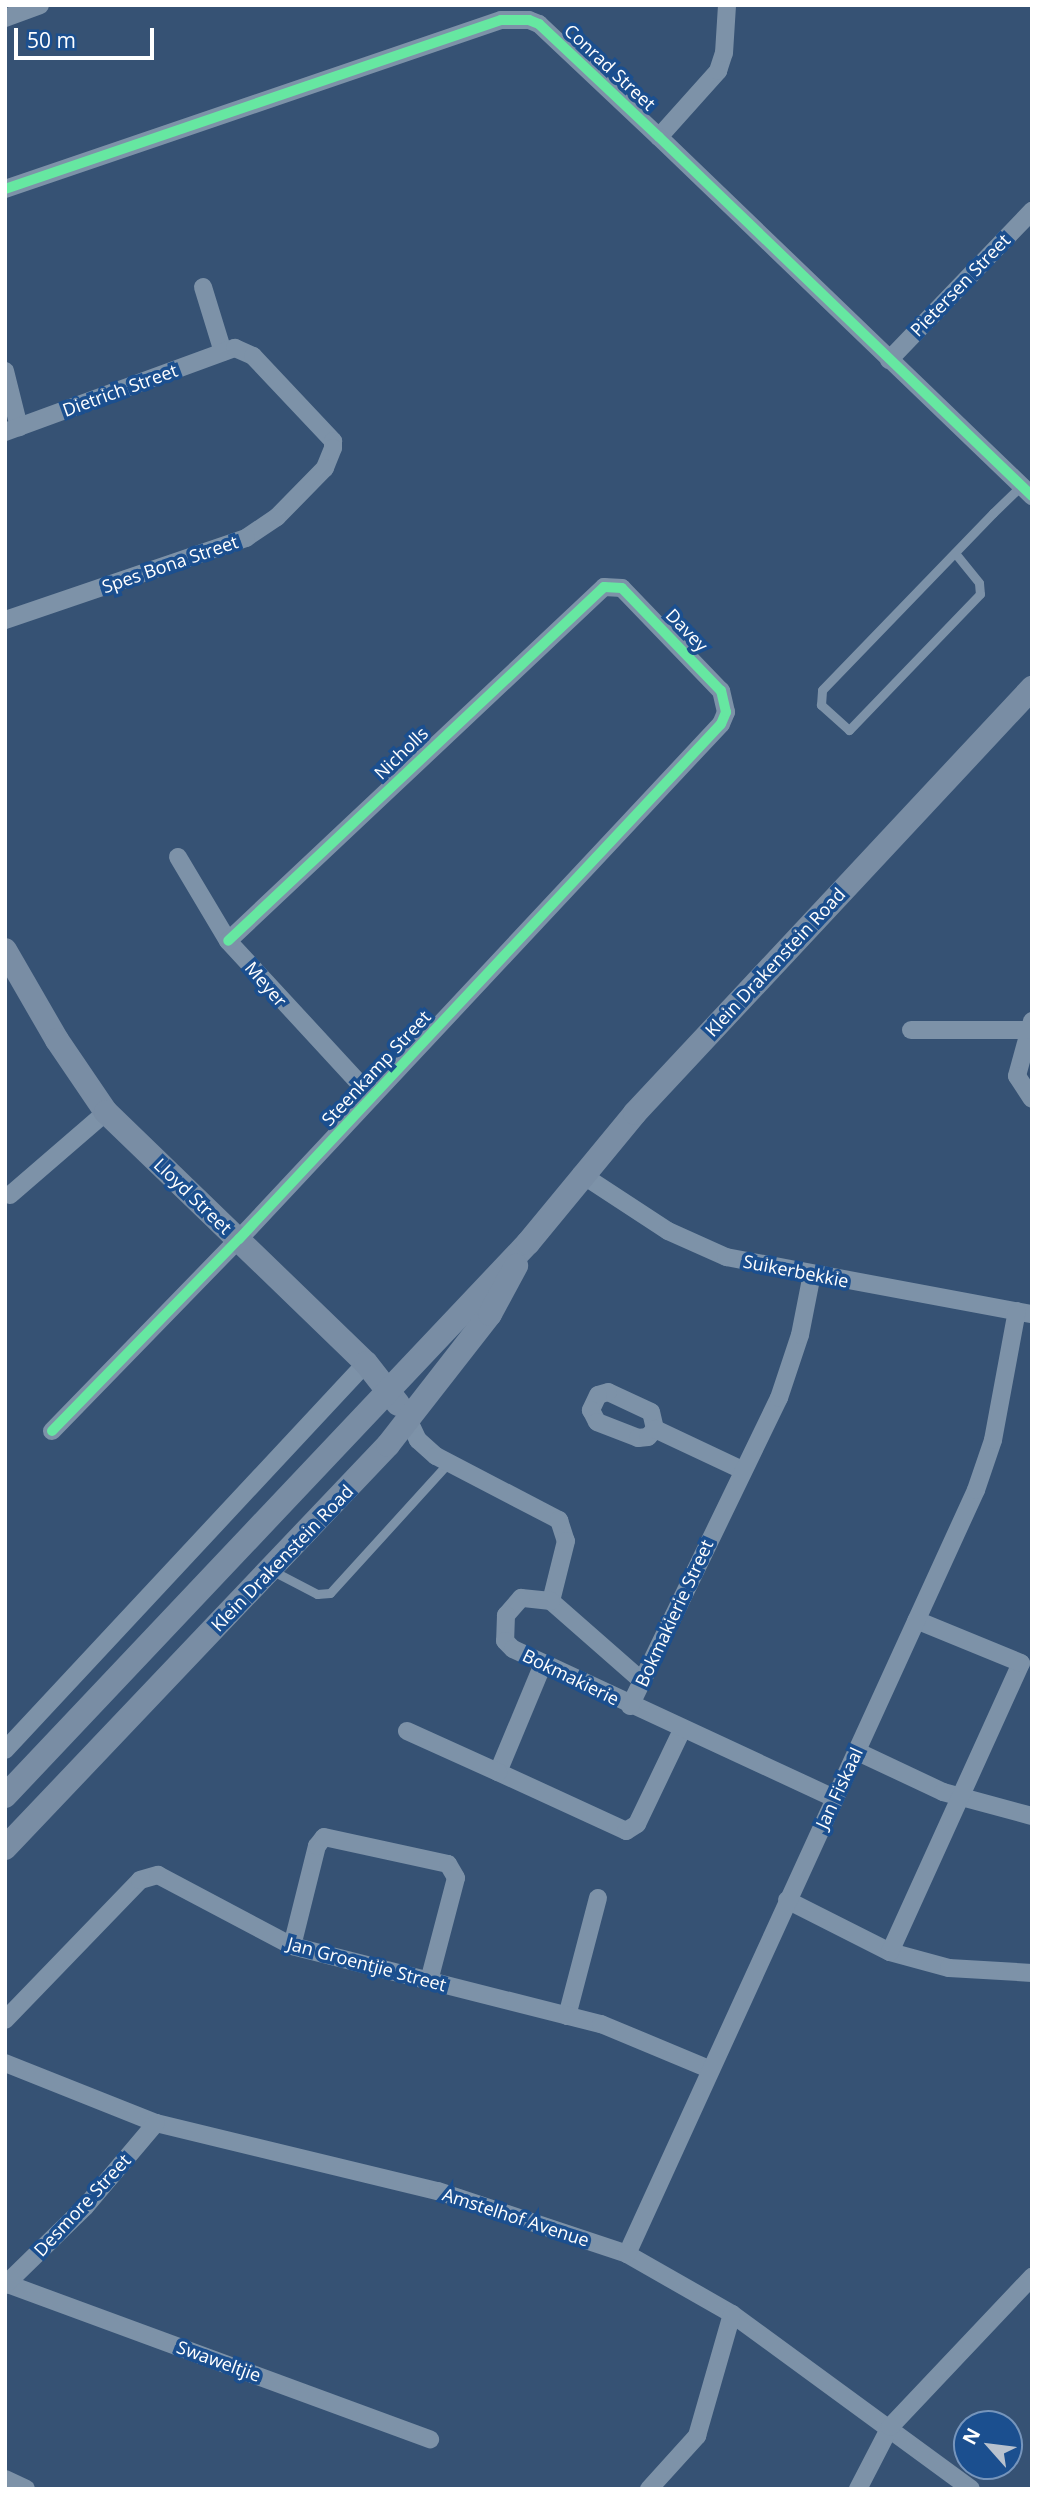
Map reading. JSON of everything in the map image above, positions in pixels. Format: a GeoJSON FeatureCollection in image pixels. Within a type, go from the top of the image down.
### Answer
{"type":"FeatureCollection","features":[{"type":"Feature","properties":{"kind":"main road","name":"Klein Drakenstein Road"},"geometry":{"type":"LineString","coordinates":[[5,1796],[527,1243],[581,1174],[1032,688]]}},
{"type":"Feature","properties":{"kind":"main road","name":"Lloyd Street"},"geometry":{"type":"LineString","coordinates":[[5,950],[57,1041],[106,1112],[366,1363],[389,1390],[409,1421]]}},
{"type":"Feature","properties":{"kind":"main road","name":"Klein Drakenstein Road"},"geometry":{"type":"LineString","coordinates":[[5,1849],[409,1421],[490,1314],[527,1243]]}},
{"type":"Feature","properties":{"kind":"street"},"geometry":{"type":"LineString","coordinates":[[6,16],[40,5]]}},
{"type":"Feature","properties":{"kind":"street"},"geometry":{"type":"LineString","coordinates":[[659,137],[718,71],[724,53],[727,5]]}},
{"type":"Feature","properties":{"kind":"street","name":"Conrad Street"},"geometry":{"type":"LineString","coordinates":[[5,190],[488,24],[517,18],[539,24],[1026,491]]}},
{"type":"Feature","properties":{"kind":"street","name":"Pietersen Street"},"geometry":{"type":"LineString","coordinates":[[889,360],[1032,211]]}},
{"type":"Feature","properties":{"kind":"street"},"geometry":{"type":"LineString","coordinates":[[203,287],[229,350]]}},
{"type":"Feature","properties":{"kind":"street","name":"Dietrich Street"},"geometry":{"type":"LineString","coordinates":[[12,430],[229,350]]}},
{"type":"Feature","properties":{"kind":"street","name":"Spes Bona Street"},"geometry":{"type":"LineString","coordinates":[[5,620],[246,538],[276,517],[325,468],[333,441],[253,356],[229,350]]}},
{"type":"Feature","properties":{"kind":"street"},"geometry":{"type":"LineString","coordinates":[[5,371],[12,430]]}},
{"type":"Feature","properties":{"kind":"street","name":"Davey"},"geometry":{"type":"LineString","coordinates":[[597,590],[610,585],[622,589],[721,691],[726,712],[721,724]]}},
{"type":"Feature","properties":{"kind":"street","name":"Nicholls"},"geometry":{"type":"LineString","coordinates":[[228,941],[597,590]]}},
{"type":"Feature","properties":{"kind":"street","name":"Steenkamp Street"},"geometry":{"type":"LineString","coordinates":[[52,1432],[239,1240],[721,724]]}},
{"type":"Feature","properties":{"kind":"street","name":"Meyer"},"geometry":{"type":"LineString","coordinates":[[178,857],[228,941],[372,1097]]}},
{"type":"Feature","properties":{"kind":"street"},"geometry":{"type":"LineString","coordinates":[[911,1030],[1029,1026],[1017,1076],[1032,1099]]}},
{"type":"Feature","properties":{"kind":"street"},"geometry":{"type":"LineString","coordinates":[[10,1195],[106,1112]]}},
{"type":"Feature","properties":{"kind":"street","name":"Suikerbekkie"},"geometry":{"type":"LineString","coordinates":[[581,1174],[698,1248],[813,1274],[1025,1313]]}},
{"type":"Feature","properties":{"kind":"street","name":"Bokmakierie Street"},"geometry":{"type":"LineString","coordinates":[[813,1274],[789,1372],[630,1706],[834,1798]]}},
{"type":"Feature","properties":{"kind":"street","name":"Jan Fiskaal"},"geometry":{"type":"LineString","coordinates":[[628,2254],[709,2068],[985,1465],[1025,1313]]}},
{"type":"Feature","properties":{"kind":"street"},"geometry":{"type":"LineString","coordinates":[[5,1750],[366,1363]]}},
{"type":"Feature","properties":{"kind":"street"},"geometry":{"type":"LineString","coordinates":[[409,1421],[418,1440],[449,1462],[559,1520],[566,1541],[551,1601]]}},
{"type":"Feature","properties":{"kind":"street"},"geometry":{"type":"LineString","coordinates":[[655,1429],[743,1470]]}},
{"type":"Feature","properties":{"kind":"street","name":"Bokmakierie"},"geometry":{"type":"LineString","coordinates":[[630,1706],[513,1649],[503,1628],[506,1615],[521,1598],[551,1601],[642,1681]]}},
{"type":"Feature","properties":{"kind":"street"},"geometry":{"type":"LineString","coordinates":[[890,1952],[958,1798],[1026,1664],[916,1620]]}},
{"type":"Feature","properties":{"kind":"street"},"geometry":{"type":"LineString","coordinates":[[498,1772],[543,1664]]}},
{"type":"Feature","properties":{"kind":"street"},"geometry":{"type":"LineString","coordinates":[[407,1731],[626,1831],[637,1824],[682,1730]]}},
{"type":"Feature","properties":{"kind":"street"},"geometry":{"type":"LineString","coordinates":[[856,1751],[958,1798],[1032,1816]]}},
{"type":"Feature","properties":{"kind":"street"},"geometry":{"type":"LineString","coordinates":[[292,1945],[317,1846],[324,1837],[448,1864],[456,1878],[429,1981]]}},
{"type":"Feature","properties":{"kind":"street","name":"Jan Groentjie Street"},"geometry":{"type":"LineString","coordinates":[[5,2020],[140,1880],[149,1876],[167,1876],[245,1924],[292,1945],[623,2032],[709,2068]]}},
{"type":"Feature","properties":{"kind":"street"},"geometry":{"type":"LineString","coordinates":[[567,2016],[598,1898]]}},
{"type":"Feature","properties":{"kind":"street"},"geometry":{"type":"LineString","coordinates":[[787,1900],[890,1952],[949,1968],[1032,1973]]}},
{"type":"Feature","properties":{"kind":"street","name":"Amstelhof Avenue"},"geometry":{"type":"LineString","coordinates":[[5,2063],[156,2123],[438,2191],[628,2254],[732,2314],[890,2427],[971,2489]]}},
{"type":"Feature","properties":{"kind":"street","name":"Desmore Street"},"geometry":{"type":"LineString","coordinates":[[6,2284],[85,2207],[156,2123]]}},
{"type":"Feature","properties":{"kind":"street"},"geometry":{"type":"LineString","coordinates":[[858,2489],[890,2427],[1032,2277]]}},
{"type":"Feature","properties":{"kind":"street","name":"Swaweltjie"},"geometry":{"type":"LineString","coordinates":[[6,2284],[430,2439]]}},
{"type":"Feature","properties":{"kind":"street"},"geometry":{"type":"LineString","coordinates":[[649,2489],[697,2436],[732,2314]]}},
{"type":"Feature","properties":{"kind":"street"},"geometry":{"type":"LineString","coordinates":[[5,2479],[26,2489]]}},
{"type":"Feature","properties":{"kind":"lane"},"geometry":{"type":"LineString","coordinates":[[955,553],[979,583],[980,594],[849,730],[821,705],[822,691],[955,553],[1026,491]]}},
{"type":"Feature","properties":{"kind":"lane"},"geometry":{"type":"LineString","coordinates":[[270,1570],[317,1594],[330,1593],[449,1462]]}},
{"type":"Feature","properties":{"kind":"cycle path"},"geometry":{"type":"LineString","coordinates":[[5,189],[501,20],[529,20],[539,24],[659,137],[1032,496]]}},
{"type":"Feature","properties":{"kind":"cycle path"},"geometry":{"type":"LineString","coordinates":[[52,1431],[239,1239],[721,724],[726,712],[721,691],[622,588],[604,587],[228,941]]}}]}
